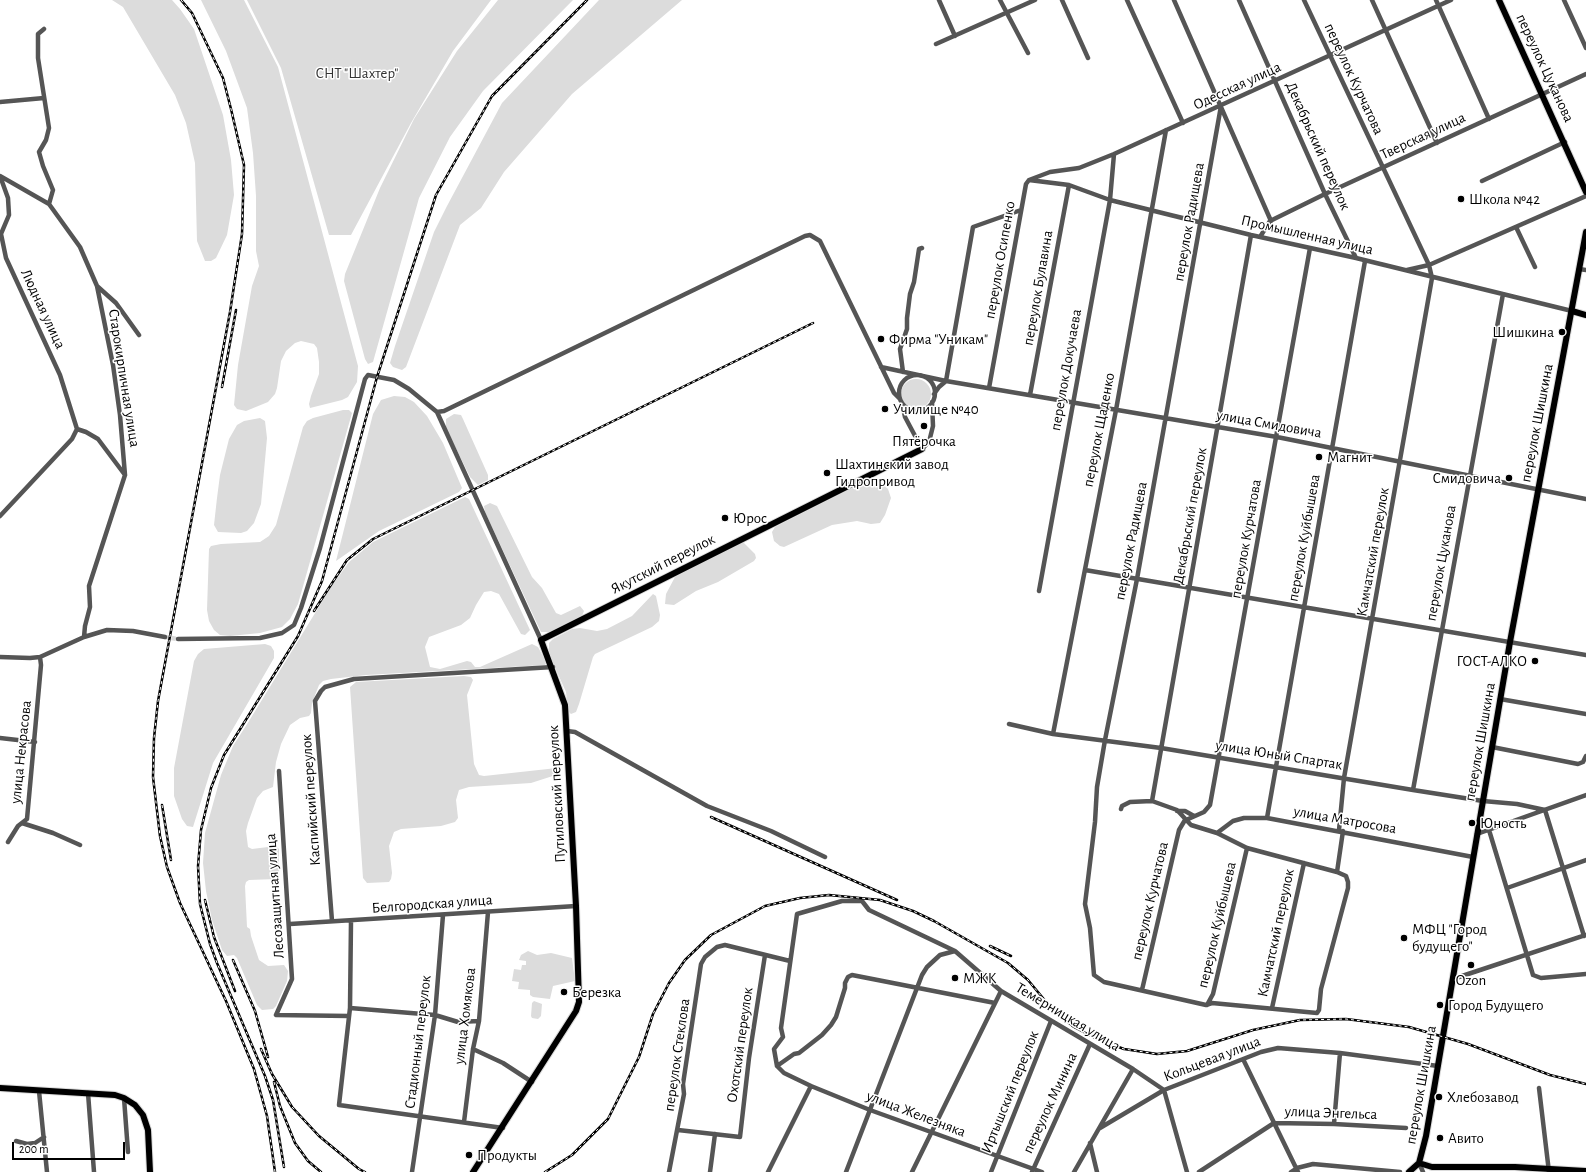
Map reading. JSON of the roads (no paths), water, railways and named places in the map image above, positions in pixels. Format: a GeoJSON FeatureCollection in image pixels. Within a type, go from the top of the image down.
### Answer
{"type":"FeatureCollection","features":[{"type":"Feature","properties":{"kind":"main road","name":"переулок Цуканова"},"geometry":{"type":"LineString","coordinates":[[1499,0],[1565,142],[1586,192]]}},
{"type":"Feature","properties":{"kind":"main road","name":"переулок Шишкина"},"geometry":{"type":"LineString","coordinates":[[1419,1163],[1423,1151],[1438,1066],[1510,642],[1586,232]]}},
{"type":"Feature","properties":{"kind":"main road","name":"Промышленная улица"},"geometry":{"type":"LineString","coordinates":[[1572,311],[1586,315]]}},
{"type":"Feature","properties":{"kind":"main road","name":"Якутский переулок"},"geometry":{"type":"LineString","coordinates":[[541,640],[922,449]]}},
{"type":"Feature","properties":{"kind":"main road","name":"Путиловский переулок"},"geometry":{"type":"LineString","coordinates":[[473,1172],[532,1082],[576,1011],[579,1002],[568,731],[564,697],[541,640]]}},
{"type":"Feature","properties":{"kind":"main road"},"geometry":{"type":"LineString","coordinates":[[0,1088],[88,1093],[124,1098],[135,1106],[143,1116],[148,1130],[150,1172]]}},
{"type":"Feature","properties":{"kind":"main road"},"geometry":{"type":"LineString","coordinates":[[1409,1172],[1419,1163],[1432,1167],[1586,1171]]}},
{"type":"Feature","properties":{"kind":"street"},"geometry":{"type":"LineString","coordinates":[[939,0],[955,36]]}},
{"type":"Feature","properties":{"kind":"street"},"geometry":{"type":"LineString","coordinates":[[1000,0],[1028,53]]}},
{"type":"Feature","properties":{"kind":"street"},"geometry":{"type":"LineString","coordinates":[[936,44],[1007,14],[1035,0]]}},
{"type":"Feature","properties":{"kind":"street"},"geometry":{"type":"LineString","coordinates":[[1062,0],[1088,58]]}},
{"type":"Feature","properties":{"kind":"street"},"geometry":{"type":"LineString","coordinates":[[1127,0],[1183,123]]}},
{"type":"Feature","properties":{"kind":"street"},"geometry":{"type":"LineString","coordinates":[[1174,0],[1271,221],[1260,237]]}},
{"type":"Feature","properties":{"kind":"street","name":"Декабрьский переулок"},"geometry":{"type":"LineString","coordinates":[[1239,0],[1325,194],[1356,258]]}},
{"type":"Feature","properties":{"kind":"street","name":"переулок Курчатова"},"geometry":{"type":"LineString","coordinates":[[1304,0],[1429,265],[1432,278]]}},
{"type":"Feature","properties":{"kind":"street"},"geometry":{"type":"LineString","coordinates":[[1372,0],[1387,30],[1437,143]]}},
{"type":"Feature","properties":{"kind":"street"},"geometry":{"type":"LineString","coordinates":[[1436,0],[1489,119]]}},
{"type":"Feature","properties":{"kind":"street","name":"Одесская улица"},"geometry":{"type":"LineString","coordinates":[[1027,182],[1050,172],[1079,168],[1114,154],[1451,0]]}},
{"type":"Feature","properties":{"kind":"street"},"geometry":{"type":"LineString","coordinates":[[1564,0],[1586,48]]}},
{"type":"Feature","properties":{"kind":"street"},"geometry":{"type":"LineString","coordinates":[[44,30],[38,34],[38,58],[49,128],[46,140],[40,152],[43,166],[53,190],[49,204]]}},
{"type":"Feature","properties":{"kind":"street","name":"Тверская улица"},"geometry":{"type":"LineString","coordinates":[[1271,221],[1325,194],[1586,74]]}},
{"type":"Feature","properties":{"kind":"street"},"geometry":{"type":"LineString","coordinates":[[0,102],[44,98]]}},
{"type":"Feature","properties":{"kind":"street","name":"переулок Радищева"},"geometry":{"type":"LineString","coordinates":[[1142,990],[1104,982],[1094,975],[1092,968],[1090,928],[1085,904],[1096,822],[1097,787],[1105,740],[1137,579],[1202,222],[1221,106]]}},
{"type":"Feature","properties":{"kind":"street","name":"переулок Щаденко"},"geometry":{"type":"LineString","coordinates":[[1053,734],[1116,410],[1166,130]]}},
{"type":"Feature","properties":{"kind":"street"},"geometry":{"type":"LineString","coordinates":[[1482,181],[1565,142]]}},
{"type":"Feature","properties":{"kind":"street","name":"переулок Докучаева"},"geometry":{"type":"LineString","coordinates":[[1039,591],[1072,402],[1110,200],[1114,154]]}},
{"type":"Feature","properties":{"kind":"street","name":"Старокирпичная улица"},"geometry":{"type":"LineString","coordinates":[[0,176],[49,204],[80,247],[97,286],[118,401],[126,475]]}},
{"type":"Feature","properties":{"kind":"street","name":"Старокирпичная улица"},"geometry":{"type":"LineString","coordinates":[[0,176],[8,198]]}},
{"type":"Feature","properties":{"kind":"street","name":"Промышленная улица"},"geometry":{"type":"LineString","coordinates":[[1027,182],[1069,185],[1110,200],[1572,311]]}},
{"type":"Feature","properties":{"kind":"street","name":"переулок Осипенко"},"geometry":{"type":"LineString","coordinates":[[989,388],[1027,182]]}},
{"type":"Feature","properties":{"kind":"street","name":"переулок Булавина"},"geometry":{"type":"LineString","coordinates":[[1030,395],[1069,185]]}},
{"type":"Feature","properties":{"kind":"street"},"geometry":{"type":"LineString","coordinates":[[1406,271],[1429,265],[1586,196]]}},
{"type":"Feature","properties":{"kind":"street","name":"Людная улица"},"geometry":{"type":"LineString","coordinates":[[8,198],[9,215],[1,234],[6,258],[60,375],[77,429]]}},
{"type":"Feature","properties":{"kind":"street"},"geometry":{"type":"LineString","coordinates":[[934,394],[930,382],[918,376],[910,377],[903,383],[899,391],[905,417],[922,449],[926,448],[929,442],[933,426],[932,402],[934,394],[938,387],[946,381],[973,227],[1021,210]]}},
{"type":"Feature","properties":{"kind":"street"},"geometry":{"type":"LineString","coordinates":[[1516,227],[1535,267]]}},
{"type":"Feature","properties":{"kind":"street"},"geometry":{"type":"LineString","coordinates":[[178,639],[260,638],[282,633],[294,625],[320,548],[364,379],[368,375],[394,380],[409,389],[437,412],[444,412],[805,236],[810,235],[820,242],[894,393],[908,409],[917,411],[926,409],[932,402]]}},
{"type":"Feature","properties":{"kind":"street","name":"Декабрьский переулок"},"geometry":{"type":"LineString","coordinates":[[1152,801],[1251,235]]}},
{"type":"Feature","properties":{"kind":"street"},"geometry":{"type":"LineString","coordinates":[[903,372],[900,349],[907,329],[906,318],[919,249],[922,248]]}},
{"type":"Feature","properties":{"kind":"street","name":"переулок Курчатова"},"geometry":{"type":"LineString","coordinates":[[1142,990],[1179,830],[1185,820],[1204,812],[1210,805],[1310,248]]}},
{"type":"Feature","properties":{"kind":"street","name":"переулок Куйбышева"},"geometry":{"type":"LineString","coordinates":[[1267,818],[1365,262]]}},
{"type":"Feature","properties":{"kind":"street"},"geometry":{"type":"LineString","coordinates":[[1579,269],[1586,270]]}},
{"type":"Feature","properties":{"kind":"street","name":"Камчатский переулок"},"geometry":{"type":"LineString","coordinates":[[1337,872],[1344,778],[1374,619],[1432,278]]}},
{"type":"Feature","properties":{"kind":"street","name":"Старокирпичная улица"},"geometry":{"type":"LineString","coordinates":[[97,286],[116,303],[139,335]]}},
{"type":"Feature","properties":{"kind":"street","name":"переулок Цуканова"},"geometry":{"type":"LineString","coordinates":[[1413,790],[1503,294]]}},
{"type":"Feature","properties":{"kind":"street","name":"улица Смидовича"},"geometry":{"type":"LineString","coordinates":[[881,367],[946,381],[1277,437],[1586,499]]}},
{"type":"Feature","properties":{"kind":"street","name":"Путиловский переулок"},"geometry":{"type":"LineString","coordinates":[[437,412],[541,640]]}},
{"type":"Feature","properties":{"kind":"street"},"geometry":{"type":"LineString","coordinates":[[0,516],[72,439],[77,429],[98,439],[126,475],[89,586],[90,607],[84,637]]}},
{"type":"Feature","properties":{"kind":"street"},"geometry":{"type":"LineString","coordinates":[[1084,570],[1586,655]]}},
{"type":"Feature","properties":{"kind":"street"},"geometry":{"type":"LineString","coordinates":[[0,657],[40,657],[84,637],[99,632],[116,630],[166,637]]}},
{"type":"Feature","properties":{"kind":"street","name":"улица Некрасова"},"geometry":{"type":"LineString","coordinates":[[8,842],[18,826],[27,819],[35,742],[41,665],[40,657]]}},
{"type":"Feature","properties":{"kind":"street","name":"Каспийский переулок"},"geometry":{"type":"LineString","coordinates":[[332,921],[315,701],[325,686],[354,679],[553,667]]}},
{"type":"Feature","properties":{"kind":"street"},"geometry":{"type":"LineString","coordinates":[[1500,698],[1586,714]]}},
{"type":"Feature","properties":{"kind":"street","name":"улица Юный Спартак"},"geometry":{"type":"LineString","coordinates":[[1009,724],[1053,734],[1161,748],[1277,766],[1413,790],[1483,801],[1517,804],[1545,810]]}},
{"type":"Feature","properties":{"kind":"street"},"geometry":{"type":"LineString","coordinates":[[568,731],[575,732],[707,806],[771,832],[825,857]]}},
{"type":"Feature","properties":{"kind":"street"},"geometry":{"type":"LineString","coordinates":[[0,738],[35,742]]}},
{"type":"Feature","properties":{"kind":"street"},"geometry":{"type":"LineString","coordinates":[[1492,747],[1578,764],[1583,762],[1586,756]]}},
{"type":"Feature","properties":{"kind":"street","name":"Лесозащитная улица"},"geometry":{"type":"LineString","coordinates":[[279,771],[290,924],[292,979],[276,1015],[349,1016]]}},
{"type":"Feature","properties":{"kind":"street"},"geometry":{"type":"LineString","coordinates":[[1477,834],[1586,795]]}},
{"type":"Feature","properties":{"kind":"street"},"geometry":{"type":"LineString","coordinates":[[1121,809],[1122,806],[1130,802],[1152,801],[1177,811],[1185,811],[1194,816]]}},
{"type":"Feature","properties":{"kind":"street"},"geometry":{"type":"LineString","coordinates":[[1453,979],[1526,956],[1585,935],[1545,810]]}},
{"type":"Feature","properties":{"kind":"street"},"geometry":{"type":"LineString","coordinates":[[1142,990],[1206,1005],[1212,1003],[1317,1013],[1319,1010],[1321,989],[1348,888],[1347,878],[1344,875],[1247,848],[1217,833],[1191,825],[1177,811]]}},
{"type":"Feature","properties":{"kind":"street","name":"улица Матросова"},"geometry":{"type":"LineString","coordinates":[[1217,833],[1233,821],[1244,818],[1267,818],[1473,857]]}},
{"type":"Feature","properties":{"kind":"street"},"geometry":{"type":"LineString","coordinates":[[22,822],[53,833],[80,845]]}},
{"type":"Feature","properties":{"kind":"street"},"geometry":{"type":"LineString","coordinates":[[1489,830],[1533,975],[1541,978],[1586,974]]}},
{"type":"Feature","properties":{"kind":"street","name":"переулок Куйбышева"},"geometry":{"type":"LineString","coordinates":[[1206,1005],[1213,994],[1247,848]]}},
{"type":"Feature","properties":{"kind":"street"},"geometry":{"type":"LineString","coordinates":[[1507,888],[1586,860]]}},
{"type":"Feature","properties":{"kind":"street","name":"Камчатский переулок"},"geometry":{"type":"LineString","coordinates":[[1272,1008],[1304,863]]}},
{"type":"Feature","properties":{"kind":"street","name":"Темерницкая улица"},"geometry":{"type":"LineString","coordinates":[[790,961],[797,914],[842,901],[862,901],[869,910],[956,952],[1001,990],[1133,1069],[1164,1090]]}},
{"type":"Feature","properties":{"kind":"street","name":"Белгородская улица"},"geometry":{"type":"LineString","coordinates":[[290,924],[576,906]]}},
{"type":"Feature","properties":{"kind":"street","name":"улица Хомякова"},"geometry":{"type":"LineString","coordinates":[[464,1122],[479,1021],[488,912]]}},
{"type":"Feature","properties":{"kind":"street","name":"Стадионный переулок"},"geometry":{"type":"LineString","coordinates":[[412,1172],[435,1015],[443,915]]}},
{"type":"Feature","properties":{"kind":"street"},"geometry":{"type":"LineString","coordinates":[[351,921],[350,1008],[339,1105],[503,1128]]}},
{"type":"Feature","properties":{"kind":"street","name":"переулок Стеклова"},"geometry":{"type":"LineString","coordinates":[[669,1172],[684,1094],[683,1084],[701,964],[705,957],[717,947],[725,945],[765,955]]}},
{"type":"Feature","properties":{"kind":"street"},"geometry":{"type":"LineString","coordinates":[[846,1172],[927,967],[940,955],[956,952]]}},
{"type":"Feature","properties":{"kind":"street"},"geometry":{"type":"LineString","coordinates":[[765,955],[790,961],[781,1028],[783,1038],[774,1049],[777,1066]]}},
{"type":"Feature","properties":{"kind":"street","name":"Охотский переулок"},"geometry":{"type":"LineString","coordinates":[[715,1134],[740,1137],[749,1058],[765,955]]}},
{"type":"Feature","properties":{"kind":"street","name":"Темерницкая улица"},"geometry":{"type":"LineString","coordinates":[[777,1066],[794,1054],[799,1053],[822,1036],[836,1017],[848,977],[857,975],[995,1003]]}},
{"type":"Feature","properties":{"kind":"street"},"geometry":{"type":"LineString","coordinates":[[912,1172],[1001,990]]}},
{"type":"Feature","properties":{"kind":"street"},"geometry":{"type":"LineString","coordinates":[[350,1008],[435,1015],[450,1021],[479,1021]]}},
{"type":"Feature","properties":{"kind":"street","name":"Иртышский переулок"},"geometry":{"type":"LineString","coordinates":[[991,1172],[996,1156],[1051,1021]]}},
{"type":"Feature","properties":{"kind":"street","name":"переулок Минина"},"geometry":{"type":"LineString","coordinates":[[1032,1170],[1090,1044]]}},
{"type":"Feature","properties":{"kind":"street","name":"Кольцевая улица"},"geometry":{"type":"LineString","coordinates":[[1100,1128],[1164,1090],[1261,1052],[1278,1048],[1340,1052],[1438,1066]]}},
{"type":"Feature","properties":{"kind":"street"},"geometry":{"type":"LineString","coordinates":[[474,1049],[503,1063],[532,1082]]}},
{"type":"Feature","properties":{"kind":"street"},"geometry":{"type":"LineString","coordinates":[[1334,1124],[1340,1052]]}},
{"type":"Feature","properties":{"kind":"street"},"geometry":{"type":"LineString","coordinates":[[1243,1060],[1298,1170]]}},
{"type":"Feature","properties":{"kind":"street","name":"улица Железняка"},"geometry":{"type":"LineString","coordinates":[[777,1066],[784,1073],[811,1086],[870,1110],[1032,1170],[1042,1172]]}},
{"type":"Feature","properties":{"kind":"street","name":"Кольцевая улица"},"geometry":{"type":"LineString","coordinates":[[1074,1172],[1133,1069]]}},
{"type":"Feature","properties":{"kind":"street"},"geometry":{"type":"LineString","coordinates":[[768,1172],[811,1086]]}},
{"type":"Feature","properties":{"kind":"street"},"geometry":{"type":"LineString","coordinates":[[1539,1088],[1549,1170]]}},
{"type":"Feature","properties":{"kind":"street"},"geometry":{"type":"LineString","coordinates":[[1164,1090],[1188,1172]]}},
{"type":"Feature","properties":{"kind":"street"},"geometry":{"type":"LineString","coordinates":[[39,1091],[47,1172]]}},
{"type":"Feature","properties":{"kind":"street"},"geometry":{"type":"LineString","coordinates":[[88,1093],[94,1172]]}},
{"type":"Feature","properties":{"kind":"street"},"geometry":{"type":"LineString","coordinates":[[124,1098],[128,1152]]}},
{"type":"Feature","properties":{"kind":"street","name":"улица Энгельса"},"geometry":{"type":"LineString","coordinates":[[1199,1172],[1274,1123],[1334,1124],[1406,1128]]}},
{"type":"Feature","properties":{"kind":"street"},"geometry":{"type":"LineString","coordinates":[[678,1130],[715,1134],[710,1172]]}},
{"type":"Feature","properties":{"kind":"street"},"geometry":{"type":"LineString","coordinates":[[16,1141],[27,1144],[35,1143],[44,1137]]}},
{"type":"Feature","properties":{"kind":"street"},"geometry":{"type":"LineString","coordinates":[[1090,1143],[1097,1172]]}},
{"type":"Feature","properties":{"kind":"street"},"geometry":{"type":"LineString","coordinates":[[1419,1163],[1423,1172]]}},
{"type":"Feature","properties":{"kind":"street"},"geometry":{"type":"LineString","coordinates":[[1291,1172],[1313,1164],[1400,1172]]}},
{"type":"Feature","properties":{"kind":"tunnel"},"geometry":{"type":"LineString","coordinates":[[165,637],[178,639]]}},
{"type":"Feature","properties":{"kind":"railway"},"geometry":{"type":"LineString","coordinates":[[181,0],[192,13],[223,78],[244,165],[242,234],[230,312],[158,701],[154,738],[153,777],[160,836],[167,867],[180,903],[226,1001],[254,1069],[267,1116],[275,1172]]}},
{"type":"Feature","properties":{"kind":"railway"},"geometry":{"type":"LineString","coordinates":[[284,1167],[273,1100],[265,1076],[217,963],[210,944],[200,904],[198,866],[201,830],[211,788],[224,755],[298,636],[322,581],[377,377],[436,195],[492,96],[587,0]]}},
{"type":"Feature","properties":{"kind":"railway"},"geometry":{"type":"LineString","coordinates":[[222,387],[236,310]]}},
{"type":"Feature","properties":{"kind":"railway"},"geometry":{"type":"LineString","coordinates":[[314,611],[347,560],[373,539],[813,323]]}},
{"type":"Feature","properties":{"kind":"railway"},"geometry":{"type":"LineString","coordinates":[[162,805],[171,860]]}},
{"type":"Feature","properties":{"kind":"railway"},"geometry":{"type":"LineString","coordinates":[[711,817],[897,900]]}},
{"type":"Feature","properties":{"kind":"railway"},"geometry":{"type":"LineString","coordinates":[[545,1172],[572,1155],[608,1119],[639,1057],[653,1014],[669,983],[685,960],[711,935],[765,906],[800,898],[829,895],[880,900],[913,911],[934,921],[1008,963],[1028,980],[1052,1009],[1074,1027],[1097,1039],[1124,1049],[1157,1054],[1187,1051],[1253,1030],[1300,1020],[1346,1019],[1409,1027],[1468,1044],[1550,1075],[1586,1084]]}},
{"type":"Feature","properties":{"kind":"railway"},"geometry":{"type":"LineString","coordinates":[[205,900],[214,937],[235,991]]}},
{"type":"Feature","properties":{"kind":"railway"},"geometry":{"type":"LineString","coordinates":[[990,946],[1011,956]]}},
{"type":"Feature","properties":{"kind":"railway"},"geometry":{"type":"LineString","coordinates":[[233,960],[255,1011],[268,1057]]}},
{"type":"Feature","properties":{"kind":"railway"},"geometry":{"type":"LineString","coordinates":[[261,1049],[272,1074],[292,1107],[319,1136],[359,1169],[365,1172]]}},
{"type":"Feature","properties":{"kind":"railway"},"geometry":{"type":"LineString","coordinates":[[274,1082],[280,1106],[295,1143],[308,1161],[321,1172]]}},
{"type":"Feature","properties":{"kind":"place","name":"Школа №42"},"geometry":{"type":"Point","coordinates":[1461,199]}},
{"type":"Feature","properties":{"kind":"place","name":"Шишкина"},"geometry":{"type":"Point","coordinates":[1562,332]}},
{"type":"Feature","properties":{"kind":"place","name":"Фирма \"Уникам\""},"geometry":{"type":"Point","coordinates":[881,339]}},
{"type":"Feature","properties":{"kind":"place","name":"Училище №40"},"geometry":{"type":"Point","coordinates":[885,409]}},
{"type":"Feature","properties":{"kind":"place","name":"Пятёрочка"},"geometry":{"type":"Point","coordinates":[924,426]}},
{"type":"Feature","properties":{"kind":"place","name":"Магнит"},"geometry":{"type":"Point","coordinates":[1319,457]}},
{"type":"Feature","properties":{"kind":"place","name":"Шахтинский завод Гидропривод"},"geometry":{"type":"Point","coordinates":[827,473]}},
{"type":"Feature","properties":{"kind":"place","name":"Смидовича"},"geometry":{"type":"Point","coordinates":[1509,478]}},
{"type":"Feature","properties":{"kind":"place","name":"Юрос"},"geometry":{"type":"Point","coordinates":[725,518]}},
{"type":"Feature","properties":{"kind":"place","name":"ГОСТ-АЛКО"},"geometry":{"type":"Point","coordinates":[1535,661]}},
{"type":"Feature","properties":{"kind":"place","name":"Юность"},"geometry":{"type":"Point","coordinates":[1472,823]}},
{"type":"Feature","properties":{"kind":"place","name":"МФЦ \"Город будущего\""},"geometry":{"type":"Point","coordinates":[1404,938]}},
{"type":"Feature","properties":{"kind":"place","name":"Ozon"},"geometry":{"type":"Point","coordinates":[1471,965]}},
{"type":"Feature","properties":{"kind":"place","name":"МЖК"},"geometry":{"type":"Point","coordinates":[955,978]}},
{"type":"Feature","properties":{"kind":"place","name":"Березка"},"geometry":{"type":"Point","coordinates":[564,992]}},
{"type":"Feature","properties":{"kind":"place","name":"Город Будущего"},"geometry":{"type":"Point","coordinates":[1440,1005]}},
{"type":"Feature","properties":{"kind":"place","name":"Хлебозавод"},"geometry":{"type":"Point","coordinates":[1439,1097]}},
{"type":"Feature","properties":{"kind":"place","name":"Авито"},"geometry":{"type":"Point","coordinates":[1440,1138]}},
{"type":"Feature","properties":{"kind":"place","name":"Продукты"},"geometry":{"type":"Point","coordinates":[469,1155]}},
{"type":"Feature","properties":{"kind":"park label","name":"СНТ \"Шахтер\""},"geometry":{"type":"Point","coordinates":[357,73]}}]}
